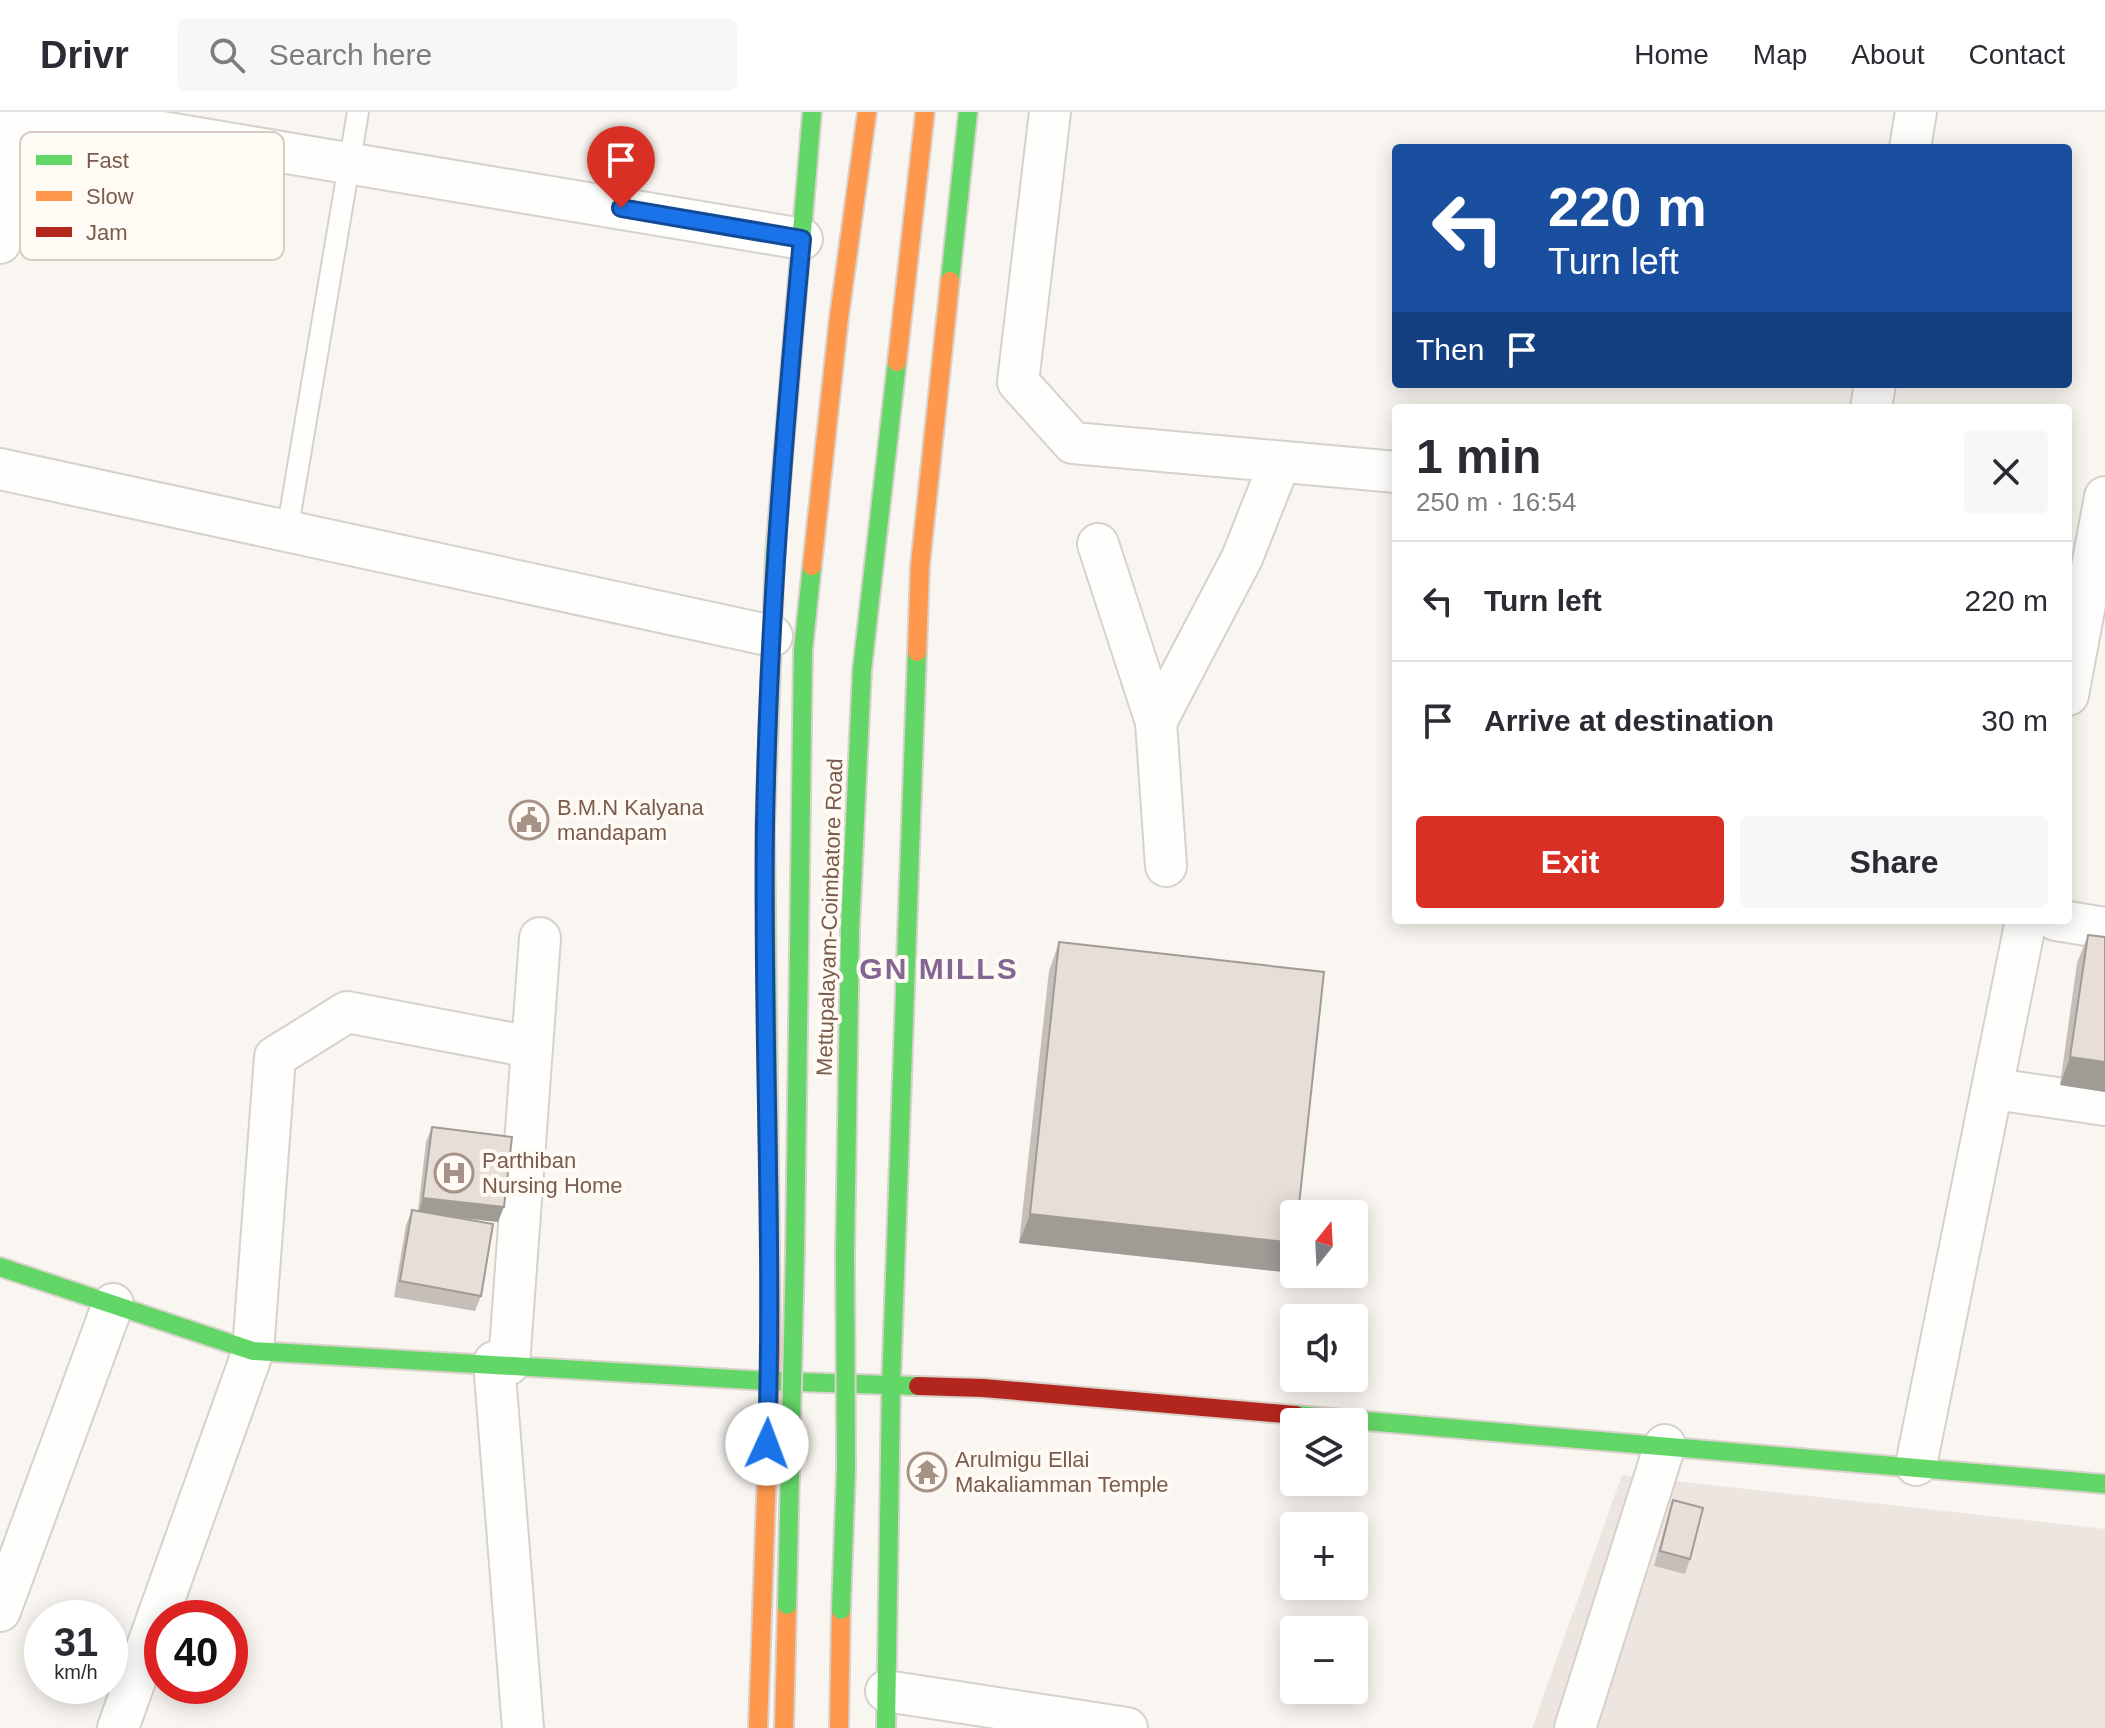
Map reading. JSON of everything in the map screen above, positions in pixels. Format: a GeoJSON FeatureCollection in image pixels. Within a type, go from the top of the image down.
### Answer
{"type":"FeatureCollection","features":[{"type":"Feature","properties":{"kind":"main road"},"geometry":{"type":"LineString","coordinates":[[758,1728],[770,1381],[765,826],[775,554],[812,112]]}},
{"type":"Feature","properties":{"kind":"main road"},"geometry":{"type":"LineString","coordinates":[[784,1728],[793,1383],[803,650],[839,317],[867,112]]}},
{"type":"Feature","properties":{"kind":"main road","name":"Mettupalayam-Coimbatore Road"},"geometry":{"type":"LineString","coordinates":[[839,1728],[846,1469],[850,929],[862,670],[899,319],[925,112]]}},
{"type":"Feature","properties":{"kind":"main road"},"geometry":{"type":"LineString","coordinates":[[886,1710],[891,1387],[920,566],[968,112]]}},
{"type":"Feature","properties":{"kind":"main road"},"geometry":{"type":"LineString","coordinates":[[0,1267],[253,1351],[502,1363],[770,1381],[983,1388],[1916,1465],[2105,1484]]}},
{"type":"Feature","properties":{"kind":"street"},"geometry":{"type":"LineString","coordinates":[[0,243],[20,112]]}},
{"type":"Feature","properties":{"kind":"street"},"geometry":{"type":"LineString","coordinates":[[42,112],[165,132]]}},
{"type":"Feature","properties":{"kind":"street"},"geometry":{"type":"LineString","coordinates":[[1050,112],[1018,382],[1073,443],[1392,472]]}},
{"type":"Feature","properties":{"kind":"street"},"geometry":{"type":"LineString","coordinates":[[1911,144],[1916,112]]}},
{"type":"Feature","properties":{"kind":"street"},"geometry":{"type":"LineString","coordinates":[[284,151],[802,239]]}},
{"type":"Feature","properties":{"kind":"street"},"geometry":{"type":"LineString","coordinates":[[1156,722],[1242,558],[1280,462]]}},
{"type":"Feature","properties":{"kind":"street"},"geometry":{"type":"LineString","coordinates":[[0,469],[772,636]]}},
{"type":"Feature","properties":{"kind":"street"},"geometry":{"type":"LineString","coordinates":[[2072,677],[2099,555],[2105,497]]}},
{"type":"Feature","properties":{"kind":"street"},"geometry":{"type":"LineString","coordinates":[[1098,544],[1156,722],[1166,866]]}},
{"type":"Feature","properties":{"kind":"street"},"geometry":{"type":"LineString","coordinates":[[2072,923],[2105,928]]}},
{"type":"Feature","properties":{"kind":"street"},"geometry":{"type":"LineString","coordinates":[[1916,1465],[1995,1089],[2025,924]]}},
{"type":"Feature","properties":{"kind":"street"},"geometry":{"type":"LineString","coordinates":[[523,1728],[502,1363],[540,938]]}},
{"type":"Feature","properties":{"kind":"street"},"geometry":{"type":"LineString","coordinates":[[118,1728],[253,1351],[275,1057],[347,1012],[531,1047]]}},
{"type":"Feature","properties":{"kind":"street"},"geometry":{"type":"LineString","coordinates":[[1995,1089],[2105,1105]]}},
{"type":"Feature","properties":{"kind":"street"},"geometry":{"type":"LineString","coordinates":[[0,1611],[113,1304]]}},
{"type":"Feature","properties":{"kind":"street"},"geometry":{"type":"LineString","coordinates":[[1575,1728],[1665,1445]]}},
{"type":"Feature","properties":{"kind":"street"},"geometry":{"type":"LineString","coordinates":[[886,1710],[1127,1728]]}},
{"type":"Feature","properties":{"kind":"lane"},"geometry":{"type":"LineString","coordinates":[[287,532],[358,112]]}},
{"type":"Feature","properties":{"kind":"shaded area"},"geometry":{"type":"Polygon","coordinates":[[[1622,1475],[2105,1529],[2105,1728],[1532,1728],[1622,1475]]]}},
{"type":"Feature","properties":{"kind":"building"},"geometry":{"type":"Polygon","coordinates":[[[2088,935],[2105,937],[2105,1062],[2070,1057],[2088,935]]]}},
{"type":"Feature","properties":{"kind":"building"},"geometry":{"type":"Polygon","coordinates":[[[1059,942],[1324,972],[1300,1200],[1280,1200],[1280,1241],[1030,1214],[1059,942]]]}},
{"type":"Feature","properties":{"kind":"building"},"geometry":{"type":"Polygon","coordinates":[[[432,1127],[512,1137],[504,1207],[423,1198],[432,1127]]]}},
{"type":"Feature","properties":{"kind":"building"},"geometry":{"type":"Polygon","coordinates":[[[412,1210],[493,1224],[481,1296],[400,1281],[412,1210]]]}},
{"type":"Feature","properties":{"kind":"building"},"geometry":{"type":"Polygon","coordinates":[[[1673,1500],[1703,1508],[1690,1559],[1660,1551],[1673,1500]]]}},
{"type":"Feature","properties":{"kind":"traffic: fast"},"geometry":{"type":"LineString","coordinates":[[770,1257],[765,826],[775,554],[812,112]]}},
{"type":"Feature","properties":{"kind":"traffic: fast"},"geometry":{"type":"LineString","coordinates":[[950,281],[968,112]]}},
{"type":"Feature","properties":{"kind":"traffic: fast"},"geometry":{"type":"LineString","coordinates":[[845,1254],[850,929],[862,670],[897,362]]}},
{"type":"Feature","properties":{"kind":"traffic: fast"},"geometry":{"type":"LineString","coordinates":[[795,1252],[803,650],[812,566]]}},
{"type":"Feature","properties":{"kind":"traffic: fast"},"geometry":{"type":"LineString","coordinates":[[886,1728],[891,1387],[917,652]]}},
{"type":"Feature","properties":{"kind":"traffic: fast"},"geometry":{"type":"LineString","coordinates":[[787,1605],[795,1252]]}},
{"type":"Feature","properties":{"kind":"traffic: fast"},"geometry":{"type":"LineString","coordinates":[[841,1610],[846,1469],[845,1254]]}},
{"type":"Feature","properties":{"kind":"traffic: fast"},"geometry":{"type":"LineString","coordinates":[[0,1267],[253,1351],[770,1381],[918,1386]]}},
{"type":"Feature","properties":{"kind":"traffic: fast"},"geometry":{"type":"LineString","coordinates":[[1368,1421],[2105,1484]]}},
{"type":"Feature","properties":{"kind":"traffic: slow"},"geometry":{"type":"LineString","coordinates":[[812,566],[839,317],[867,112]]}},
{"type":"Feature","properties":{"kind":"traffic: slow"},"geometry":{"type":"LineString","coordinates":[[897,362],[925,112]]}},
{"type":"Feature","properties":{"kind":"traffic: slow"},"geometry":{"type":"LineString","coordinates":[[917,652],[920,566],[950,281]]}},
{"type":"Feature","properties":{"kind":"traffic: slow"},"geometry":{"type":"LineString","coordinates":[[758,1728],[771,1354],[770,1257]]}},
{"type":"Feature","properties":{"kind":"traffic: slow"},"geometry":{"type":"LineString","coordinates":[[784,1728],[787,1605]]}},
{"type":"Feature","properties":{"kind":"traffic: slow"},"geometry":{"type":"LineString","coordinates":[[839,1728],[841,1610]]}},
{"type":"Feature","properties":{"kind":"traffic: jam"},"geometry":{"type":"LineString","coordinates":[[918,1386],[983,1388],[1280,1414]]}},
{"type":"Feature","properties":{"kind":"place","name":"B.M.N Kalyana mandapam"},"geometry":{"type":"Point","coordinates":[529,820]}},
{"type":"Feature","properties":{"kind":"place","name":"Parthiban Nursing Home"},"geometry":{"type":"Point","coordinates":[454,1173]}},
{"type":"Feature","properties":{"kind":"place","name":"Arulmigu Ellai Makaliamman Temple"},"geometry":{"type":"Point","coordinates":[927,1472]}},
{"type":"Feature","properties":{"kind":"district","name":"GN MILLS"},"geometry":{"type":"Point","coordinates":[939,969]}},
{"type":"Feature","properties":{"kind":"route"},"geometry":{"type":"LineString","coordinates":[[621,208],[802,239],[775,554],[765,826],[771,1354],[767,1444]]}}]}
